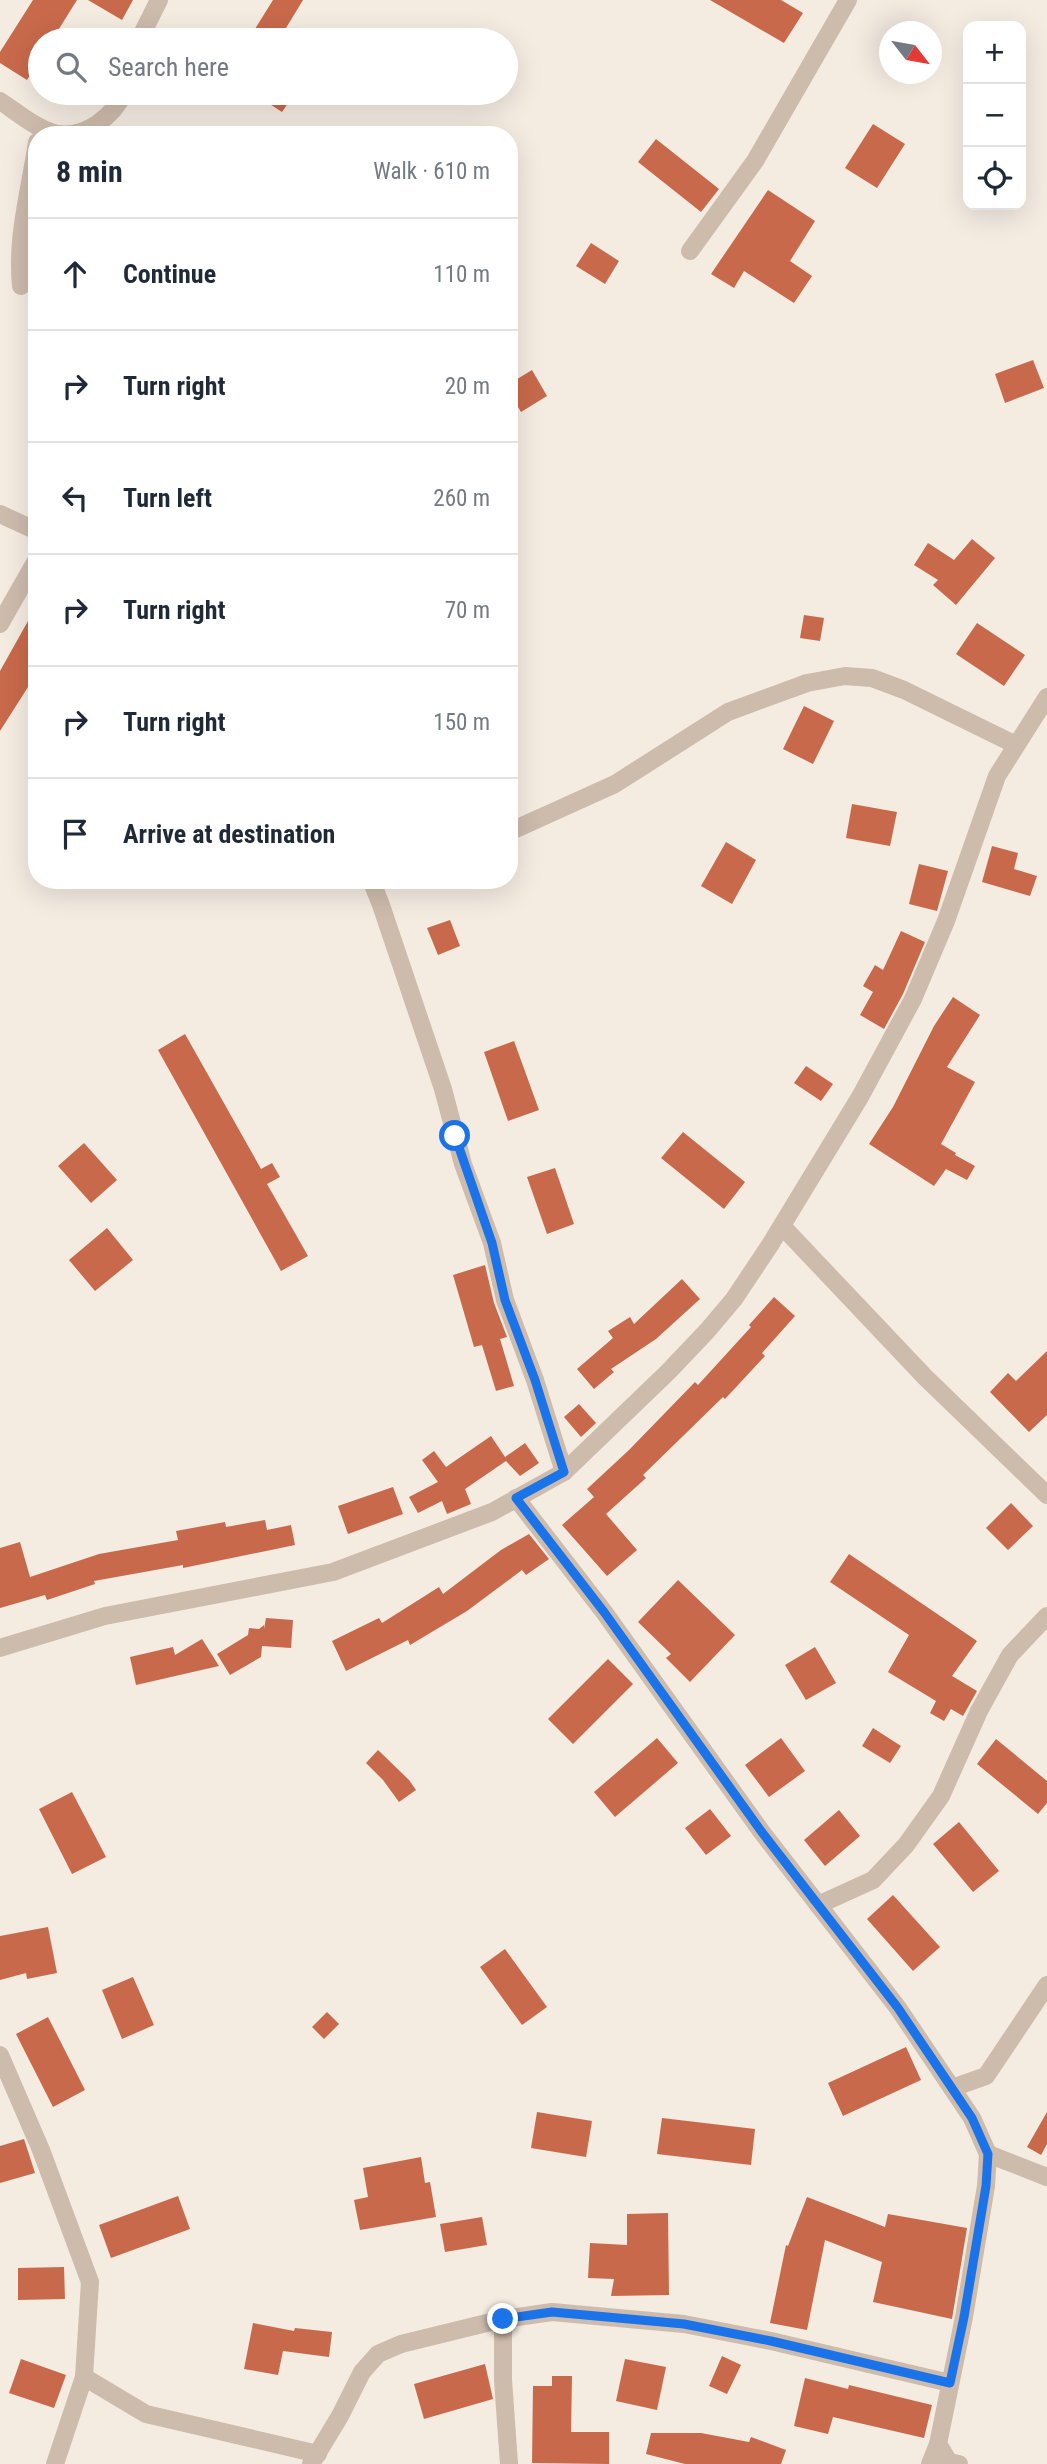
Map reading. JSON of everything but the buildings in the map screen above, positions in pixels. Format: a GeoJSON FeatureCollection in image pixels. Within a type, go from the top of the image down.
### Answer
{"type":"FeatureCollection","features":[{"type":"Feature","properties":{"kind":"street"},"geometry":{"type":"LineString","coordinates":[[145,28],[159,0]]}},
{"type":"Feature","properties":{"kind":"street"},"geometry":{"type":"LineString","coordinates":[[690,251],[755,160],[848,0]]}},
{"type":"Feature","properties":{"kind":"street"},"geometry":{"type":"LineString","coordinates":[[0,101],[28,126]]}},
{"type":"Feature","properties":{"kind":"street"},"geometry":{"type":"LineString","coordinates":[[94,126],[116,105]]}},
{"type":"Feature","properties":{"kind":"street"},"geometry":{"type":"LineString","coordinates":[[21,286],[21,235],[28,194]]}},
{"type":"Feature","properties":{"kind":"street"},"geometry":{"type":"LineString","coordinates":[[0,514],[28,527]]}},
{"type":"Feature","properties":{"kind":"street"},"geometry":{"type":"LineString","coordinates":[[0,624],[28,575]]}},
{"type":"Feature","properties":{"kind":"street"},"geometry":{"type":"LineString","coordinates":[[518,828],[615,785],[728,712],[807,683],[845,676],[872,678],[904,690],[1016,745]]}},
{"type":"Feature","properties":{"kind":"street"},"geometry":{"type":"LineString","coordinates":[[0,1648],[105,1616],[333,1573],[492,1512],[564,1472],[707,1331],[734,1299],[782,1226],[860,1097],[914,999],[946,921],[997,776],[1047,697]]}},
{"type":"Feature","properties":{"kind":"street"},"geometry":{"type":"LineString","coordinates":[[375,889],[443,1089],[463,1164],[492,1243],[505,1300],[535,1380],[564,1472]]}},
{"type":"Feature","properties":{"kind":"street"},"geometry":{"type":"LineString","coordinates":[[782,1226],[925,1377],[1047,1495]]}},
{"type":"Feature","properties":{"kind":"street"},"geometry":{"type":"LineString","coordinates":[[516,1498],[604,1612],[761,1831],[898,2008],[972,2118],[988,2154],[984,2199],[964,2317],[937,2444],[930,2464]]}},
{"type":"Feature","properties":{"kind":"street"},"geometry":{"type":"LineString","coordinates":[[818,1905],[873,1880],[906,1845],[941,1796],[979,1711],[1010,1655],[1047,1616]]}},
{"type":"Feature","properties":{"kind":"street"},"geometry":{"type":"LineString","coordinates":[[952,2088],[986,2076],[1047,1985]]}},
{"type":"Feature","properties":{"kind":"street"},"geometry":{"type":"LineString","coordinates":[[0,2055],[41,2150],[90,2282],[84,2377],[55,2464]]}},
{"type":"Feature","properties":{"kind":"street"},"geometry":{"type":"LineString","coordinates":[[988,2154],[1047,2176]]}},
{"type":"Feature","properties":{"kind":"street"},"geometry":{"type":"LineString","coordinates":[[84,2377],[146,2414],[314,2459],[362,2372],[378,2354],[401,2344],[503,2319],[552,2312],[684,2324],[771,2341],[950,2383]]}},
{"type":"Feature","properties":{"kind":"street"},"geometry":{"type":"LineString","coordinates":[[503,2319],[503,2380],[509,2464]]}},
{"type":"Feature","properties":{"kind":"street"},"geometry":{"type":"LineString","coordinates":[[937,2444],[949,2462],[959,2464]]}},
{"type":"Feature","properties":{"kind":"route"},"geometry":{"type":"LineString","coordinates":[[455,1136],[492,1243],[505,1300],[535,1380],[564,1472],[516,1498],[604,1612],[761,1831],[898,2008],[972,2118],[988,2154],[986,2186],[950,2383],[771,2341],[684,2324],[552,2312],[503,2319]]}}]}
